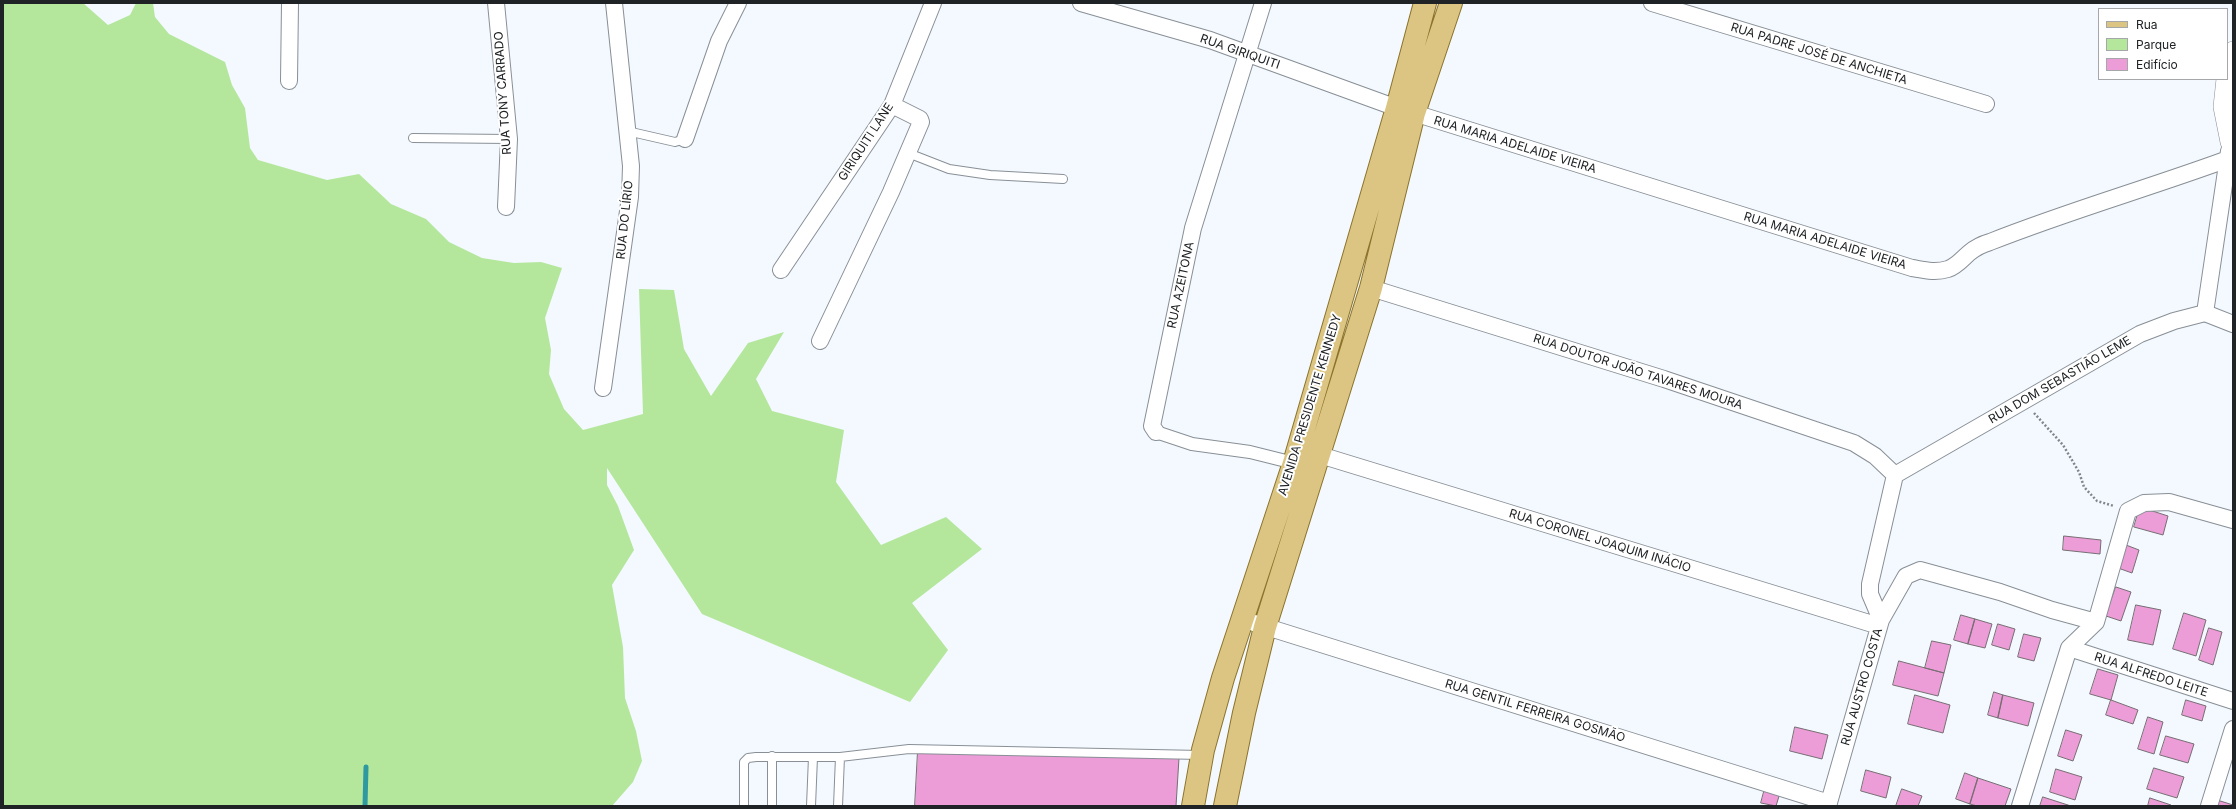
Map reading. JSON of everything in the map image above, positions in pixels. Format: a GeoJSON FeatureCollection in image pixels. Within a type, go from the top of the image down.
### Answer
{"type":"FeatureCollection","features":[{"type":"Feature","properties":{"kind":"main road","name":"AVENIDA PRESIDENTE KENNEDY"},"geometry":{"type":"LineString","coordinates":[[1227,806],[1244,714],[1265,627],[1371,288],[1406,111],[1425,3]]}},
{"type":"Feature","properties":{"kind":"main road","name":"AVENIDA PRESIDENTE KENNEDY"},"geometry":{"type":"LineString","coordinates":[[1193,806],[1202,756],[1242,617],[1294,463],[1406,111],[1451,3]]}},
{"type":"Feature","properties":{"kind":"street"},"geometry":{"type":"LineString","coordinates":[[289,81],[290,3]]}},
{"type":"Feature","properties":{"kind":"street","name":"RUA TONY CARRADO"},"geometry":{"type":"LineString","coordinates":[[496,3],[509,139],[506,207]]}},
{"type":"Feature","properties":{"kind":"street","name":"RUA DO LÍRIO"},"geometry":{"type":"LineString","coordinates":[[603,388],[630,197],[631,166],[614,3]]}},
{"type":"Feature","properties":{"kind":"street"},"geometry":{"type":"LineString","coordinates":[[684,139],[719,41],[738,3]]}},
{"type":"Feature","properties":{"kind":"street","name":"GIRIQUITI LANE"},"geometry":{"type":"LineString","coordinates":[[781,270],[892,105],[933,3]]}},
{"type":"Feature","properties":{"kind":"street","name":"RUA GIRIQUITI"},"geometry":{"type":"LineString","coordinates":[[1081,3],[1111,8],[1210,40],[1406,111]]}},
{"type":"Feature","properties":{"kind":"street","name":"RUA AZEITONA"},"geometry":{"type":"LineString","coordinates":[[1263,3],[1193,228],[1152,426],[1156,432],[1192,444],[1250,452],[1294,463]]}},
{"type":"Feature","properties":{"kind":"street","name":"RUA PADRE JOSÉ DE ANCHIETA"},"geometry":{"type":"LineString","coordinates":[[1652,3],[1986,104]]}},
{"type":"Feature","properties":{"kind":"street"},"geometry":{"type":"LineString","coordinates":[[2228,74],[2233,51]]}},
{"type":"Feature","properties":{"kind":"street"},"geometry":{"type":"LineString","coordinates":[[2227,80],[2223,107],[2230,148],[2205,313],[2233,324]]}},
{"type":"Feature","properties":{"kind":"street"},"geometry":{"type":"LineString","coordinates":[[820,341],[921,122],[920,119],[892,105]]}},
{"type":"Feature","properties":{"kind":"street","name":"RUA MARIA ADELAIDE VIEIRA"},"geometry":{"type":"LineString","coordinates":[[1406,111],[1912,268],[1930,271],[1949,269],[1959,264],[1973,250],[1989,242],[2066,212],[2107,201],[2230,148]]}},
{"type":"Feature","properties":{"kind":"street","name":"RUA DOUTOR JOÃO TAVARES MOURA"},"geometry":{"type":"LineString","coordinates":[[1371,288],[1664,379],[1854,443],[1874,456],[1895,475]]}},
{"type":"Feature","properties":{"kind":"street","name":"RUA DOM SEBASTIÃO LEME"},"geometry":{"type":"LineString","coordinates":[[1895,475],[2140,334],[2174,321],[2205,313]]}},
{"type":"Feature","properties":{"kind":"street","name":"RUA CORONEL JOAQUIM INÁCIO"},"geometry":{"type":"LineString","coordinates":[[1320,455],[1880,623]]}},
{"type":"Feature","properties":{"kind":"street","name":"RUA AUSTRO COSTA"},"geometry":{"type":"LineString","coordinates":[[1829,805],[1880,623],[1870,594],[1870,584],[1895,475]]}},
{"type":"Feature","properties":{"kind":"street"},"geometry":{"type":"LineString","coordinates":[[2020,806],[2069,648],[2096,622],[2128,511],[2144,503],[2169,502],[2233,520]]}},
{"type":"Feature","properties":{"kind":"street"},"geometry":{"type":"LineString","coordinates":[[1880,623],[1906,576],[1920,570],[2000,592],[2052,610],[2096,622]]}},
{"type":"Feature","properties":{"kind":"street","name":"RUA GENTIL FERREIRA GOSMÃO"},"geometry":{"type":"LineString","coordinates":[[1242,617],[1265,627],[1829,805]]}},
{"type":"Feature","properties":{"kind":"street","name":"RUA ALFREDO LEITE"},"geometry":{"type":"LineString","coordinates":[[2069,648],[2233,701]]}},
{"type":"Feature","properties":{"kind":"street"},"geometry":{"type":"LineString","coordinates":[[2209,806],[2233,729]]}},
{"type":"Feature","properties":{"kind":"lane"},"geometry":{"type":"LineString","coordinates":[[627,131],[675,142],[684,139]]}},
{"type":"Feature","properties":{"kind":"lane"},"geometry":{"type":"LineString","coordinates":[[413,138],[509,139]]}},
{"type":"Feature","properties":{"kind":"lane"},"geometry":{"type":"LineString","coordinates":[[908,153],[949,169],[990,175],[1063,179]]}},
{"type":"Feature","properties":{"kind":"lane"},"geometry":{"type":"LineString","coordinates":[[744,806],[744,762],[748,758],[772,756],[840,757],[910,749],[1202,756]]}},
{"type":"Feature","properties":{"kind":"lane"},"geometry":{"type":"LineString","coordinates":[[772,756],[772,806]]}},
{"type":"Feature","properties":{"kind":"lane"},"geometry":{"type":"LineString","coordinates":[[811,806],[812,757]]}},
{"type":"Feature","properties":{"kind":"lane"},"geometry":{"type":"LineString","coordinates":[[838,806],[840,757]]}},
{"type":"Feature","properties":{"kind":"path"},"geometry":{"type":"LineString","coordinates":[[2023,401],[2063,445],[2079,472],[2084,487],[2097,501],[2128,511]]}},
{"type":"Feature","properties":{"kind":"green space"},"geometry":{"type":"Polygon","coordinates":[[[3,3],[83,3],[108,25],[130,15],[136,3],[153,3],[155,17],[169,34],[225,62],[232,85],[245,108],[250,148],[258,160],[327,180],[359,174],[391,204],[426,219],[449,242],[482,258],[514,263],[541,262],[562,268],[545,318],[551,350],[549,374],[564,409],[583,430],[643,414],[639,289],[674,290],[684,349],[711,396],[748,343],[784,332],[756,379],[772,411],[844,430],[836,482],[881,545],[946,517],[982,549],[912,603],[948,650],[910,702],[702,614],[607,468],[607,485],[618,506],[634,550],[612,585],[623,647],[625,698],[636,731],[642,761],[633,782],[612,806],[3,806],[3,3]]]}},
{"type":"Feature","properties":{"kind":"building"},"geometry":{"type":"Polygon","coordinates":[[[2140,507],[2168,516],[2163,535],[2134,527],[2140,507]]]}},
{"type":"Feature","properties":{"kind":"building"},"geometry":{"type":"Polygon","coordinates":[[[2064,536],[2101,540],[2100,554],[2063,550],[2064,536]]]}},
{"type":"Feature","properties":{"kind":"building"},"geometry":{"type":"Polygon","coordinates":[[[2126,545],[2139,550],[2132,573],[2118,568],[2126,545]]]}},
{"type":"Feature","properties":{"kind":"building"},"geometry":{"type":"Polygon","coordinates":[[[2116,587],[2131,592],[2121,621],[2106,616],[2116,587]]]}},
{"type":"Feature","properties":{"kind":"building"},"geometry":{"type":"Polygon","coordinates":[[[2136,605],[2161,610],[2153,645],[2128,640],[2136,605]]]}},
{"type":"Feature","properties":{"kind":"building"},"geometry":{"type":"Polygon","coordinates":[[[2184,613],[2206,620],[2196,656],[2173,649],[2184,613]]]}},
{"type":"Feature","properties":{"kind":"building"},"geometry":{"type":"Polygon","coordinates":[[[1961,615],[1975,619],[1968,644],[1954,640],[1961,615]]]}},
{"type":"Feature","properties":{"kind":"building"},"geometry":{"type":"Polygon","coordinates":[[[1975,619],[1992,624],[1985,648],[1968,644],[1975,619]]]}},
{"type":"Feature","properties":{"kind":"building"},"geometry":{"type":"Polygon","coordinates":[[[1998,624],[2015,629],[2009,650],[1992,645],[1998,624]]]}},
{"type":"Feature","properties":{"kind":"building"},"geometry":{"type":"Polygon","coordinates":[[[2209,628],[2222,632],[2213,665],[2199,660],[2209,628]]]}},
{"type":"Feature","properties":{"kind":"building"},"geometry":{"type":"Polygon","coordinates":[[[2024,634],[2041,638],[2034,661],[2018,657],[2024,634]]]}},
{"type":"Feature","properties":{"kind":"building"},"geometry":{"type":"Polygon","coordinates":[[[1932,641],[1951,645],[1944,673],[1925,668],[1932,641]]]}},
{"type":"Feature","properties":{"kind":"building"},"geometry":{"type":"Polygon","coordinates":[[[1899,661],[1944,673],[1938,696],[1893,685],[1899,661]]]}},
{"type":"Feature","properties":{"kind":"building"},"geometry":{"type":"Polygon","coordinates":[[[2098,669],[2118,675],[2111,700],[2090,694],[2098,669]]]}},
{"type":"Feature","properties":{"kind":"building"},"geometry":{"type":"Polygon","coordinates":[[[1994,692],[2003,695],[1998,718],[1988,715],[1994,692]]]}},
{"type":"Feature","properties":{"kind":"building"},"geometry":{"type":"Polygon","coordinates":[[[1915,695],[1950,705],[1943,733],[1908,724],[1915,695]]]}},
{"type":"Feature","properties":{"kind":"building"},"geometry":{"type":"Polygon","coordinates":[[[2003,695],[2034,703],[2028,726],[1998,718],[2003,695]]]}},
{"type":"Feature","properties":{"kind":"building"},"geometry":{"type":"Polygon","coordinates":[[[2111,700],[2138,710],[2133,724],[2106,715],[2111,700]]]}},
{"type":"Feature","properties":{"kind":"building"},"geometry":{"type":"Polygon","coordinates":[[[2186,700],[2206,706],[2202,721],[2182,715],[2186,700]]]}},
{"type":"Feature","properties":{"kind":"building"},"geometry":{"type":"Polygon","coordinates":[[[2148,717],[2163,722],[2154,754],[2138,749],[2148,717]]]}},
{"type":"Feature","properties":{"kind":"building"},"geometry":{"type":"Polygon","coordinates":[[[1795,727],[1828,735],[1822,759],[1790,751],[1795,727]]]}},
{"type":"Feature","properties":{"kind":"building"},"geometry":{"type":"Polygon","coordinates":[[[2066,730],[2082,735],[2073,761],[2058,756],[2066,730]]]}},
{"type":"Feature","properties":{"kind":"building"},"geometry":{"type":"Polygon","coordinates":[[[2166,736],[2194,744],[2188,763],[2160,755],[2166,736]]]}},
{"type":"Feature","properties":{"kind":"building"},"geometry":{"type":"Polygon","coordinates":[[[918,750],[1179,758],[1176,806],[915,806],[918,750]]]}},
{"type":"Feature","properties":{"kind":"building"},"geometry":{"type":"Polygon","coordinates":[[[2154,768],[2184,777],[2177,798],[2147,789],[2154,768]]]}},
{"type":"Feature","properties":{"kind":"building"},"geometry":{"type":"Polygon","coordinates":[[[2056,769],[2082,777],[2075,800],[2050,792],[2056,769]]]}},
{"type":"Feature","properties":{"kind":"building"},"geometry":{"type":"Polygon","coordinates":[[[1866,770],[1891,777],[1886,798],[1861,791],[1866,770]]]}},
{"type":"Feature","properties":{"kind":"building"},"geometry":{"type":"Polygon","coordinates":[[[1965,773],[1978,778],[1970,804],[1956,799],[1965,773]]]}},
{"type":"Feature","properties":{"kind":"building"},"geometry":{"type":"Polygon","coordinates":[[[1978,778],[2011,789],[2005,806],[1977,806],[1970,804],[1978,778]]]}},
{"type":"Feature","properties":{"kind":"building"},"geometry":{"type":"Polygon","coordinates":[[[1765,788],[1780,793],[1776,806],[1761,803],[1765,788]]]}},
{"type":"Feature","properties":{"kind":"building"},"geometry":{"type":"Polygon","coordinates":[[[1902,789],[1922,796],[1918,806],[1896,806],[1902,789]]]}},
{"type":"Feature","properties":{"kind":"building"},"geometry":{"type":"Polygon","coordinates":[[[2043,797],[2071,806],[2040,806],[2043,797]]]}},
{"type":"Feature","properties":{"kind":"building"},"geometry":{"type":"Polygon","coordinates":[[[2150,798],[2171,805],[2148,806],[2150,798]]]}},
{"type":"Feature","properties":{"kind":"building"},"geometry":{"type":"Polygon","coordinates":[[[2214,799],[2233,805],[2233,806],[2212,806],[2214,799]]]}},
{"type":"Feature","properties":{"kind":"waterway"},"geometry":{"type":"LineString","coordinates":[[365,806],[366,767]]}}]}
